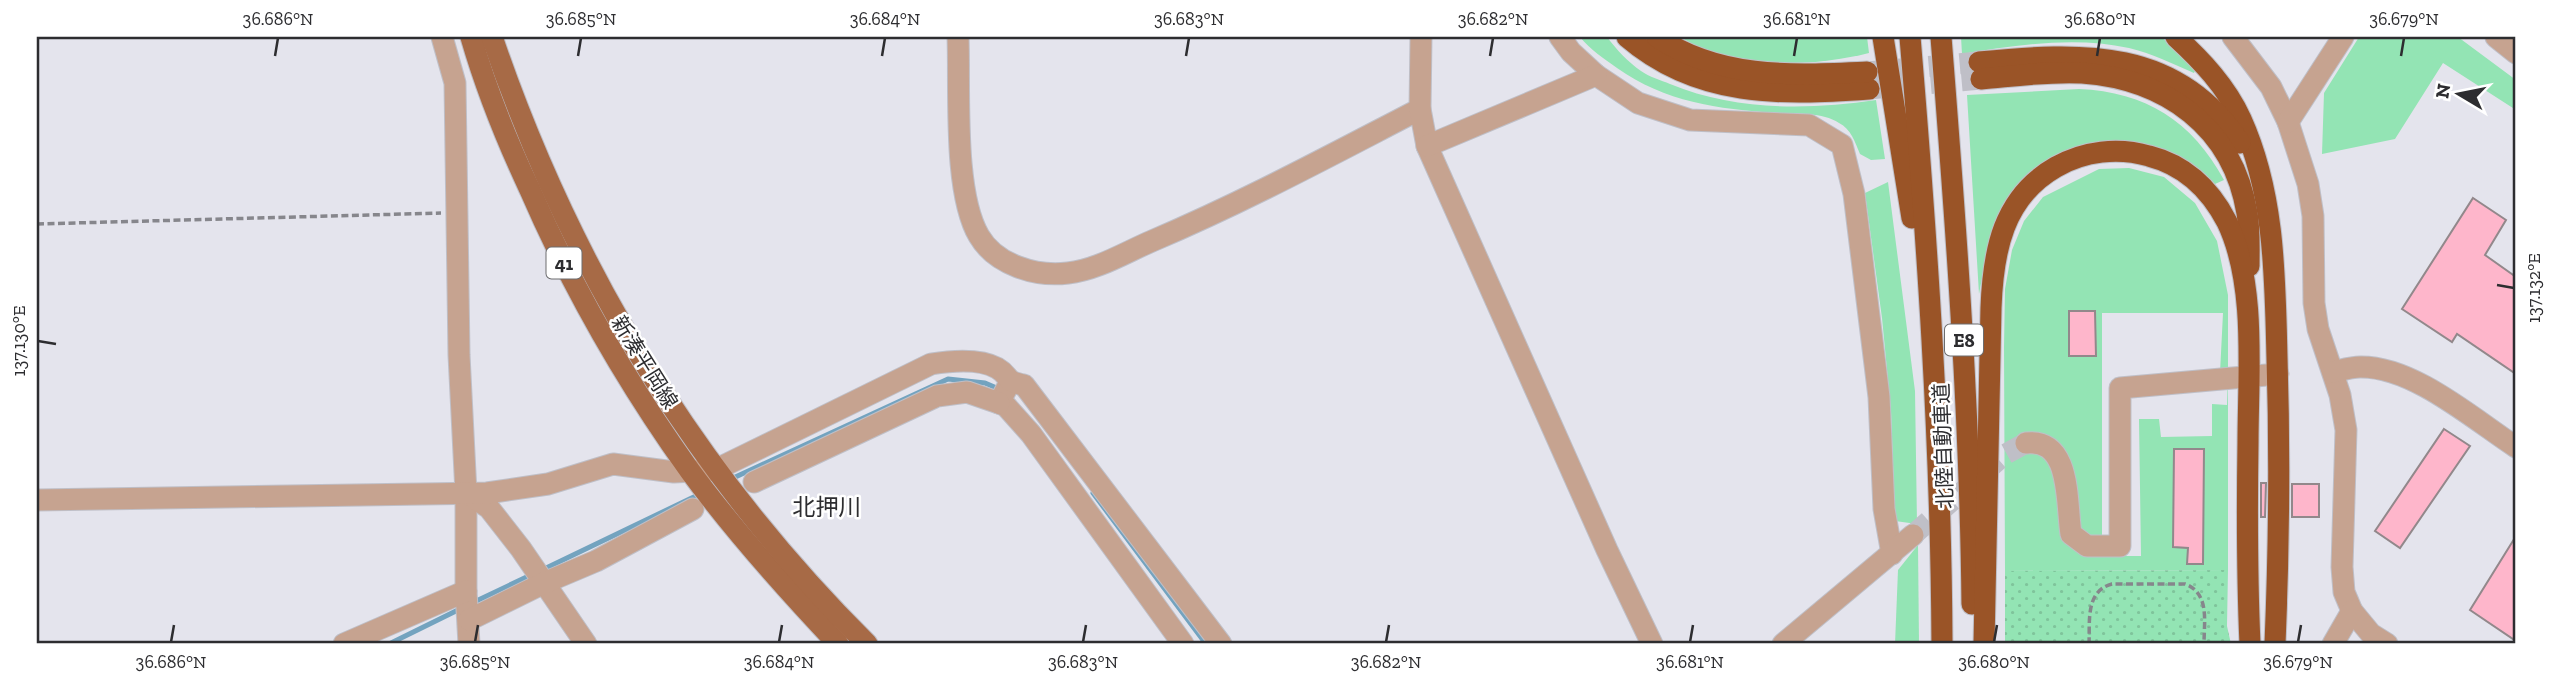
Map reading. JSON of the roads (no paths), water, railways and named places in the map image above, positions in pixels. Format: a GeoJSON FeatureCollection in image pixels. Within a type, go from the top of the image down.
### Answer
{"type":"FeatureCollection","features":[{"type":"Feature","properties":{"kind":"highway"},"geometry":{"type":"LineString","coordinates":[[1627,37],[1655,58],[1687,75],[1738,88],[1790,93],[1868,80],[1736,70],[1683,52],[1657,37]]}},
{"type":"Feature","properties":{"kind":"highway"},"geometry":{"type":"LineString","coordinates":[[1883,37],[1932,348]]}},
{"type":"Feature","properties":{"kind":"highway","name":"北陸自動車道"},"geometry":{"type":"LineString","coordinates":[[1910,37],[1938,457],[1942,644]]}},
{"type":"Feature","properties":{"kind":"highway","name":"北陸自動車道"},"geometry":{"type":"LineString","coordinates":[[1941,37],[1966,388],[1972,644]]}},
{"type":"Feature","properties":{"kind":"highway"},"geometry":{"type":"LineString","coordinates":[[2176,37],[2196,55],[2229,96],[2251,144],[2266,197],[2273,261],[2278,374],[2278,567],[2275,644]]}},
{"type":"Feature","properties":{"kind":"highway"},"geometry":{"type":"LineString","coordinates":[[2250,644],[2246,567],[2249,239],[2247,212],[2240,188],[2220,144],[2189,111],[2151,88],[2106,76],[1980,71],[2025,58],[2080,56],[2126,62],[2166,75],[2208,103],[2227,123],[2255,169],[2266,197]]}},
{"type":"Feature","properties":{"kind":"highway"},"geometry":{"type":"LineString","coordinates":[[1984,644],[1992,279],[1995,253],[2002,229],[2014,206],[2029,187],[2048,172],[2079,157],[2114,151],[2161,159],[2183,170],[2201,185],[2216,203],[2228,224],[2242,271],[2247,314]]}},
{"type":"Feature","properties":{"kind":"main road","name":"新湊平岡線"},"geometry":{"type":"LineString","coordinates":[[471,37],[509,144],[552,241],[592,318],[655,420],[691,472],[780,582],[838,644]]}},
{"type":"Feature","properties":{"kind":"main road","name":"新湊平岡線"},"geometry":{"type":"LineString","coordinates":[[492,37],[516,107],[566,222],[628,339],[715,470],[781,554],[867,644]]}},
{"type":"Feature","properties":{"kind":"street"},"geometry":{"type":"LineString","coordinates":[[442,37],[455,83],[459,355],[466,493],[469,644]]}},
{"type":"Feature","properties":{"kind":"street"},"geometry":{"type":"LineString","coordinates":[[958,37],[962,179],[969,211],[979,236],[996,256],[1022,269],[1043,273],[1068,273],[1094,266],[1216,214],[1420,109]]}},
{"type":"Feature","properties":{"kind":"street"},"geometry":{"type":"LineString","coordinates":[[1421,37],[1420,109],[1427,146],[1607,551],[1652,644]]}},
{"type":"Feature","properties":{"kind":"street"},"geometry":{"type":"LineString","coordinates":[[1560,37],[1595,75],[1638,103],[1690,120],[1809,125],[1842,145],[1854,194],[1879,397],[1884,509],[1892,554]]}},
{"type":"Feature","properties":{"kind":"street"},"geometry":{"type":"LineString","coordinates":[[2233,37],[2272,87],[2288,122],[2308,184],[2313,216],[2314,303],[2318,330],[2340,395],[2346,430],[2342,567],[2344,592],[2352,611],[2371,634],[2387,644]]}},
{"type":"Feature","properties":{"kind":"street"},"geometry":{"type":"LineString","coordinates":[[2288,122],[2343,37]]}},
{"type":"Feature","properties":{"kind":"street"},"geometry":{"type":"LineString","coordinates":[[2496,37],[2516,53]]}},
{"type":"Feature","properties":{"kind":"street"},"geometry":{"type":"LineString","coordinates":[[1427,146],[1595,75]]}},
{"type":"Feature","properties":{"kind":"street"},"geometry":{"type":"LineString","coordinates":[[37,500],[487,493],[548,484],[613,464],[691,472],[715,470],[931,364],[962,360],[997,368],[1010,383],[1024,385],[1221,644]]}},
{"type":"Feature","properties":{"kind":"street"},"geometry":{"type":"LineString","coordinates":[[2333,372],[2359,367],[2384,370],[2411,380],[2516,447]]}},
{"type":"Feature","properties":{"kind":"street"},"geometry":{"type":"LineString","coordinates":[[2026,443],[2039,442],[2047,445],[2059,459],[2066,478],[2071,534],[2087,546],[2120,546],[2120,388],[2278,374]]}},
{"type":"Feature","properties":{"kind":"street"},"geometry":{"type":"LineString","coordinates":[[999,402],[1010,383]]}},
{"type":"Feature","properties":{"kind":"street"},"geometry":{"type":"LineString","coordinates":[[754,482],[937,396],[967,392],[999,402],[1006,406],[1031,434],[1183,644]]}},
{"type":"Feature","properties":{"kind":"street"},"geometry":{"type":"LineString","coordinates":[[466,493],[489,508],[586,644]]}},
{"type":"Feature","properties":{"kind":"street"},"geometry":{"type":"LineString","coordinates":[[469,620],[596,561],[693,509]]}},
{"type":"Feature","properties":{"kind":"street"},"geometry":{"type":"LineString","coordinates":[[1783,644],[1913,535]]}},
{"type":"Feature","properties":{"kind":"street"},"geometry":{"type":"LineString","coordinates":[[344,644],[466,591]]}},
{"type":"Feature","properties":{"kind":"street"},"geometry":{"type":"LineString","coordinates":[[2333,644],[2352,611]]}},
{"type":"Feature","properties":{"kind":"waterway"},"geometry":{"type":"LineString","coordinates":[[731,479],[948,379],[985,383],[999,389]]}},
{"type":"Feature","properties":{"kind":"waterway"},"geometry":{"type":"LineString","coordinates":[[1093,493],[1206,644]]}},
{"type":"Feature","properties":{"kind":"waterway"},"geometry":{"type":"LineString","coordinates":[[542,570],[700,494]]}},
{"type":"Feature","properties":{"kind":"waterway"},"geometry":{"type":"LineString","coordinates":[[472,603],[533,574]]}},
{"type":"Feature","properties":{"kind":"waterway"},"geometry":{"type":"LineString","coordinates":[[389,644],[460,609]]}},
{"type":"Feature","properties":{"kind":"tunnel"},"geometry":{"type":"LineString","coordinates":[[1867,72],[1979,62]]}},
{"type":"Feature","properties":{"kind":"tunnel"},"geometry":{"type":"LineString","coordinates":[[1869,89],[1981,79]]}},
{"type":"Feature","properties":{"kind":"tunnel"},"geometry":{"type":"LineString","coordinates":[[1913,535],[2004,455],[2026,443]]}},
{"type":"Feature","properties":{"kind":"district","name":"北押川"},"geometry":{"type":"Point","coordinates":[827,507]}}]}
